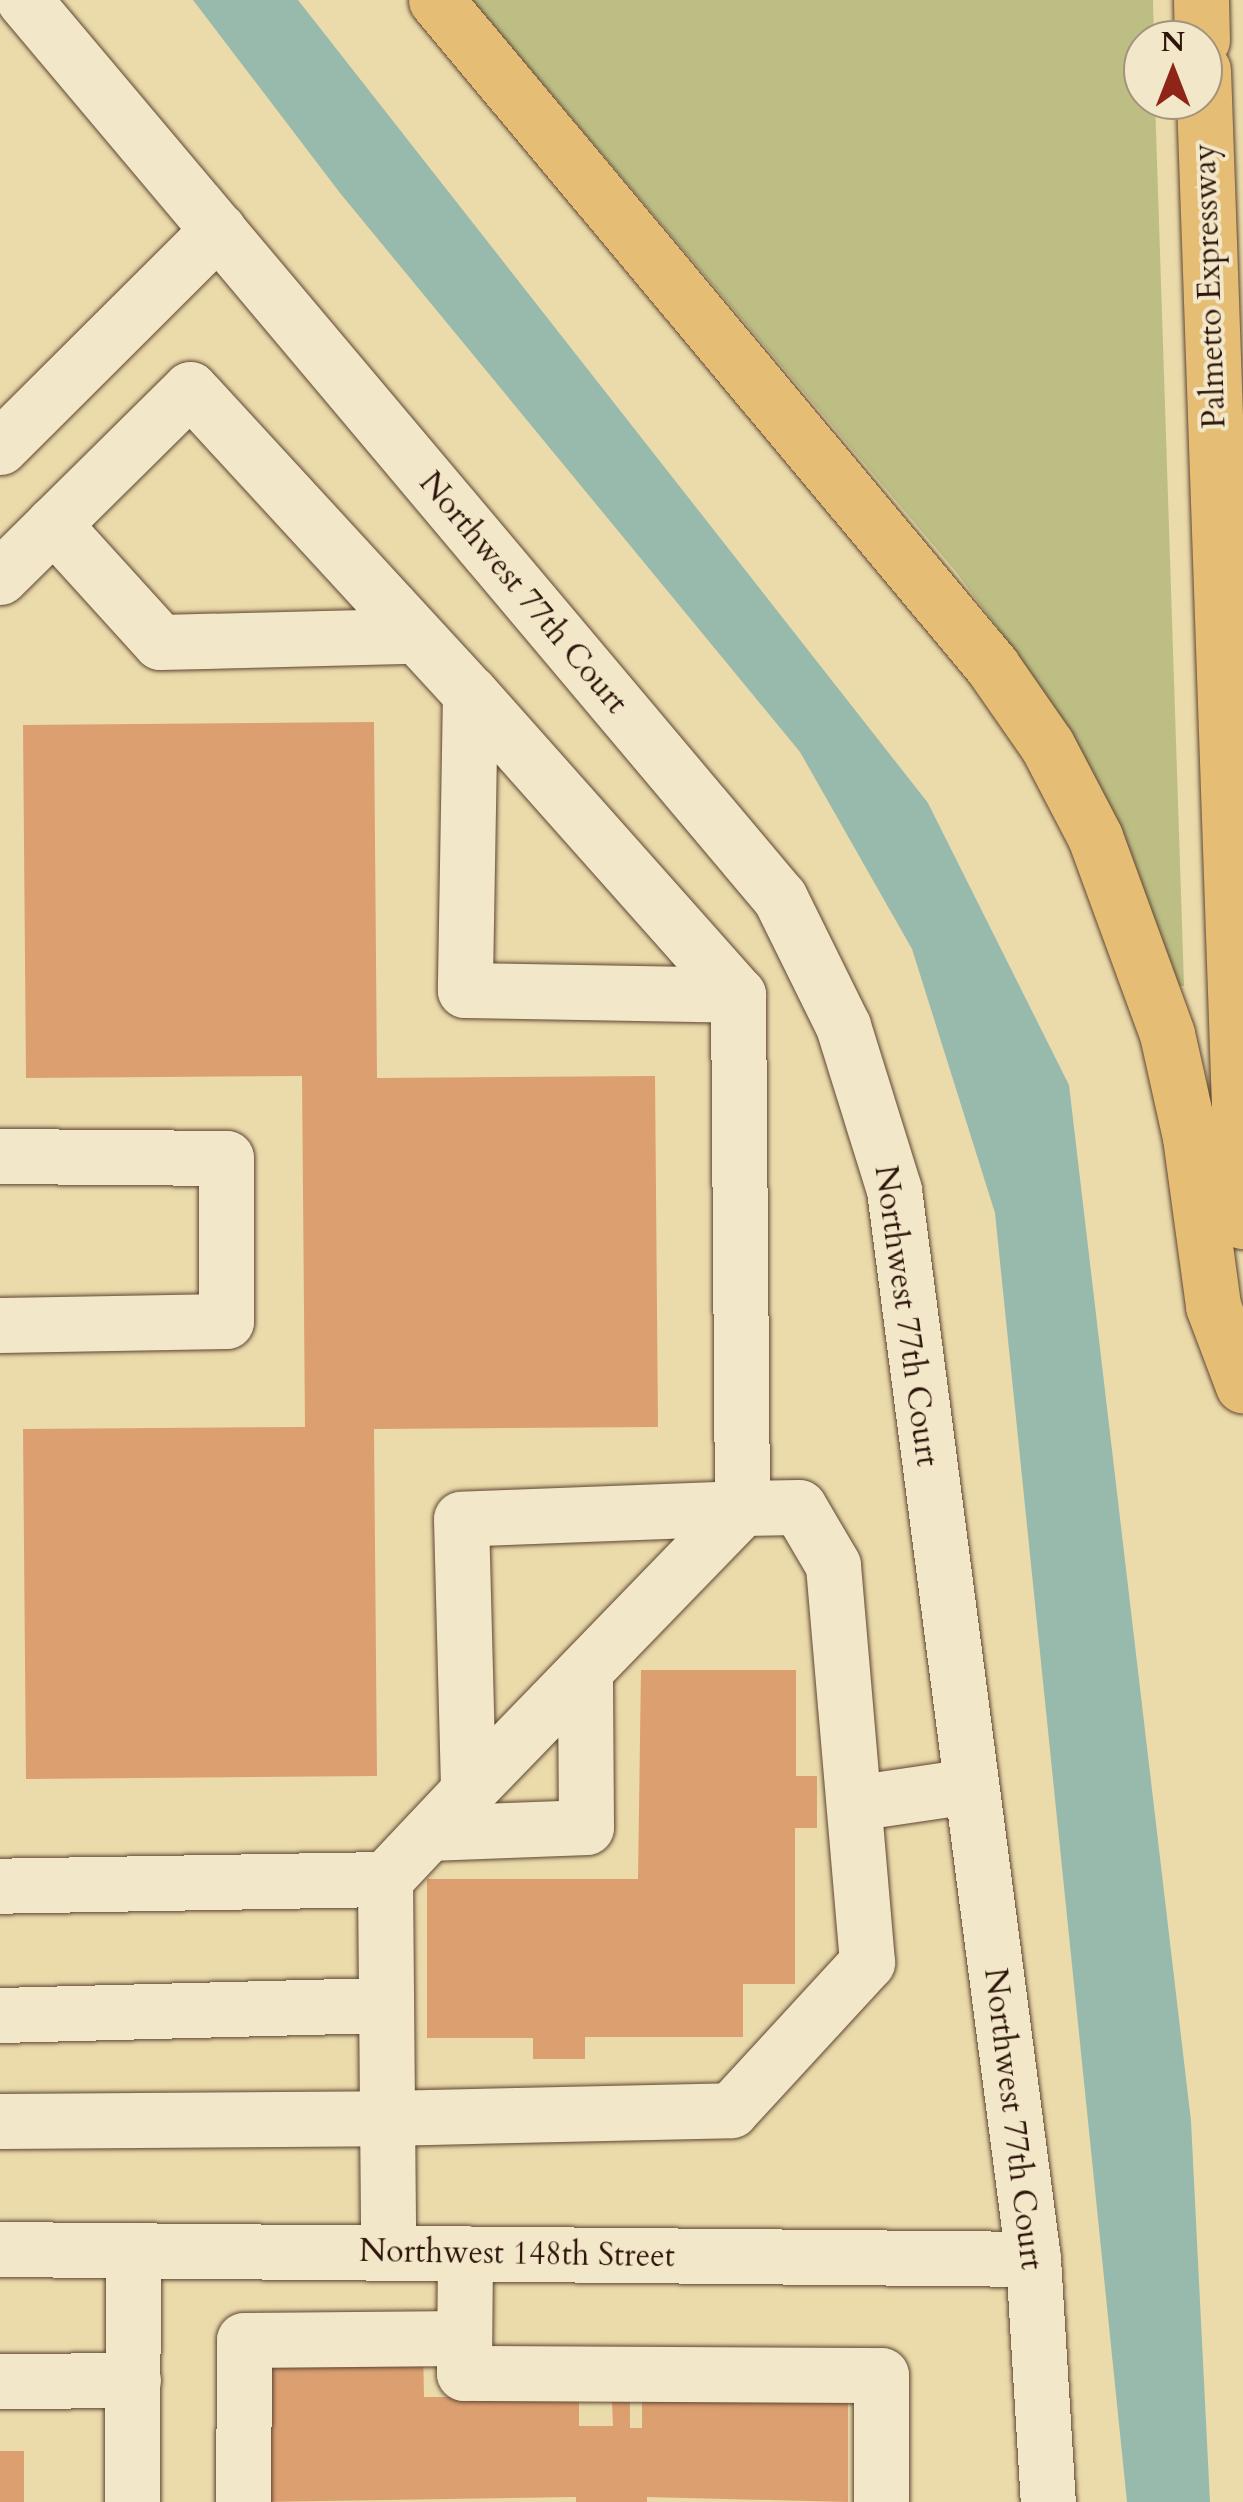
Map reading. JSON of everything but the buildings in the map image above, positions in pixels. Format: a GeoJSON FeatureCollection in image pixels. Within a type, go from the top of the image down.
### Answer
{"type":"FeatureCollection","features":[{"type":"Feature","properties":{"kind":"highway"},"geometry":{"type":"LineString","coordinates":[[436,0],[992,666],[1047,745],[1095,836],[1166,1034],[1190,1137],[1213,1306],[1243,1386]]}},
{"type":"Feature","properties":{"kind":"highway","name":"Palmetto Expressway"},"geometry":{"type":"LineString","coordinates":[[1205,120],[1243,1222]]}},
{"type":"Feature","properties":{"kind":"highway"},"geometry":{"type":"LineString","coordinates":[[1218,525],[1243,629]]}},
{"type":"Feature","properties":{"kind":"street","name":"Northwest 77th Court"},"geometry":{"type":"LineString","coordinates":[[24,0],[780,898],[842,1026],[894,1190],[1034,2259],[1048,2502]]}},
{"type":"Feature","properties":{"kind":"street"},"geometry":{"type":"LineString","coordinates":[[0,447],[218,230]]}},
{"type":"Feature","properties":{"kind":"street"},"geometry":{"type":"LineString","coordinates":[[0,576],[190,389],[413,636],[470,692],[738,995],[742,1508],[385,1879],[388,2252]]}},
{"type":"Feature","properties":{"kind":"street"},"geometry":{"type":"LineString","coordinates":[[53,524],[160,642],[413,636]]}},
{"type":"Feature","properties":{"kind":"street"},"geometry":{"type":"LineString","coordinates":[[470,692],[465,990],[738,995]]}},
{"type":"Feature","properties":{"kind":"street"},"geometry":{"type":"LineString","coordinates":[[0,1156],[226,1158],[226,1321],[0,1325]]}},
{"type":"Feature","properties":{"kind":"street"},"geometry":{"type":"LineString","coordinates":[[0,2121],[731,2110],[867,1962],[833,1565],[799,1507],[461,1519],[468,1792]]}},
{"type":"Feature","properties":{"kind":"street"},"geometry":{"type":"LineString","coordinates":[[430,1833],[586,1826],[585,1671]]}},
{"type":"Feature","properties":{"kind":"street"},"geometry":{"type":"LineString","coordinates":[[854,1803],[970,1786]]}},
{"type":"Feature","properties":{"kind":"street"},"geometry":{"type":"LineString","coordinates":[[0,1886],[385,1879]]}},
{"type":"Feature","properties":{"kind":"street"},"geometry":{"type":"LineString","coordinates":[[0,2015],[385,2005]]}},
{"type":"Feature","properties":{"kind":"street","name":"Northwest 148th Street"},"geometry":{"type":"LineString","coordinates":[[0,2249],[1034,2259]]}},
{"type":"Feature","properties":{"kind":"street"},"geometry":{"type":"LineString","coordinates":[[132,2502],[134,2250]]}},
{"type":"Feature","properties":{"kind":"street"},"geometry":{"type":"LineString","coordinates":[[465,2253],[464,2374],[881,2375],[881,2502]]}},
{"type":"Feature","properties":{"kind":"street"},"geometry":{"type":"LineString","coordinates":[[243,2502],[244,2340],[464,2338]]}},
{"type":"Feature","properties":{"kind":"street"},"geometry":{"type":"LineString","coordinates":[[0,2381],[133,2380]]}},
{"type":"Feature","properties":{"kind":"green space"},"geometry":{"type":"Polygon","coordinates":[[[472,0],[1153,0],[1154,20],[1123,20],[1123,120],[1156,120],[1184,986],[1173,986],[1044,698],[956,572],[472,0]]]}},
{"type":"Feature","properties":{"kind":"shaded area"},"geometry":{"type":"Polygon","coordinates":[[[193,0],[298,0],[928,803],[1069,1085],[1191,2121],[1210,2502],[1127,2502],[995,1213],[912,949],[800,752],[340,193],[193,0]]]}}]}
